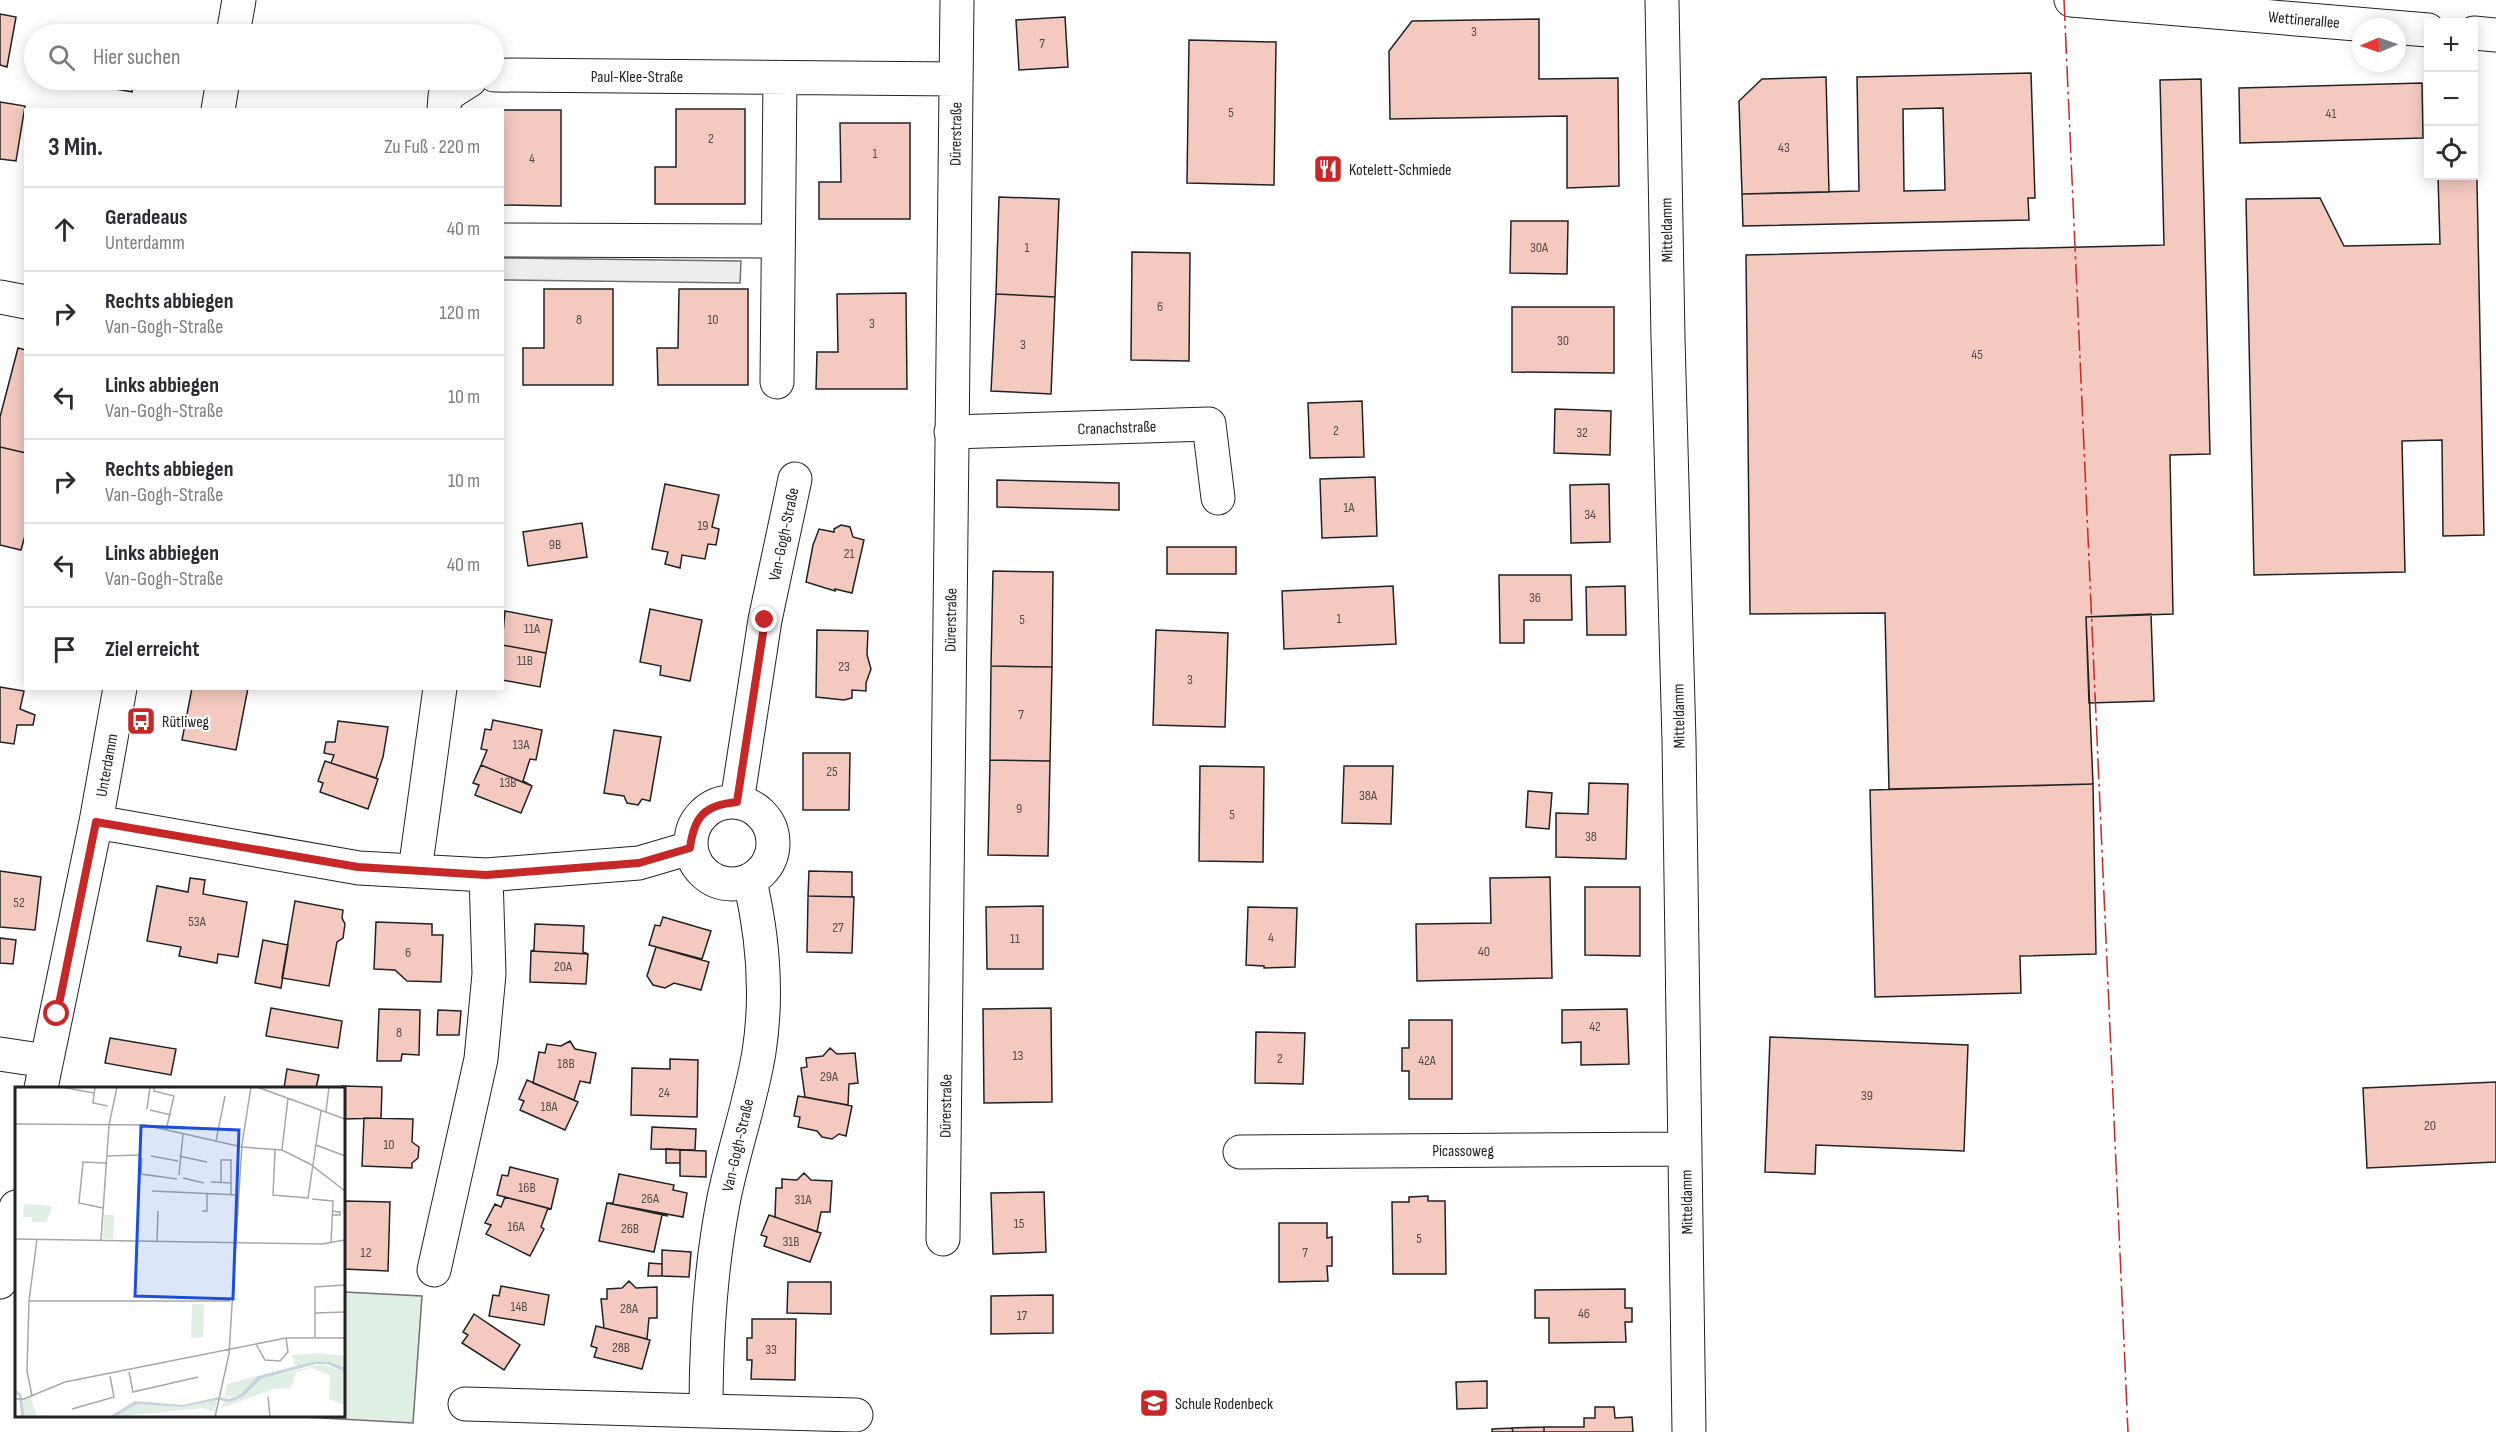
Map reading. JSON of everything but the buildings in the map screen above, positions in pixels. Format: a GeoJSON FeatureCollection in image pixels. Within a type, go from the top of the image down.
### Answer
{"type":"FeatureCollection","features":[{"type":"Feature","properties":{"kind":"street"},"geometry":{"type":"LineString","coordinates":[[234,24],[240,0]]}},
{"type":"Feature","properties":{"kind":"street","name":"Dürerstraße"},"geometry":{"type":"LineString","coordinates":[[943,1239],[957,0]]}},
{"type":"Feature","properties":{"kind":"street","name":"Mitteldamm"},"geometry":{"type":"LineString","coordinates":[[1662,0],[1689,1432]]}},
{"type":"Feature","properties":{"kind":"street","name":"Wettinerallee"},"geometry":{"type":"LineString","coordinates":[[2071,0],[2424,30]]}},
{"type":"Feature","properties":{"kind":"street"},"geometry":{"type":"LineString","coordinates":[[2478,33],[2496,35]]}},
{"type":"Feature","properties":{"kind":"street","name":"Paul-Klee-Straße"},"geometry":{"type":"LineString","coordinates":[[504,75],[955,79]]}},
{"type":"Feature","properties":{"kind":"street"},"geometry":{"type":"LineString","coordinates":[[777,382],[780,78]]}},
{"type":"Feature","properties":{"kind":"street"},"geometry":{"type":"LineString","coordinates":[[218,108],[222,90]]}},
{"type":"Feature","properties":{"kind":"street"},"geometry":{"type":"LineString","coordinates":[[444,108],[445,96],[454,90]]}},
{"type":"Feature","properties":{"kind":"street"},"geometry":{"type":"LineString","coordinates":[[504,240],[777,241]]}},
{"type":"Feature","properties":{"kind":"street"},"geometry":{"type":"LineString","coordinates":[[0,297],[24,302]]}},
{"type":"Feature","properties":{"kind":"street","name":"Cranachstraße"},"geometry":{"type":"LineString","coordinates":[[951,432],[1209,424],[1218,498]]}},
{"type":"Feature","properties":{"kind":"street","name":"Van-Gogh-Straße"},"geometry":{"type":"LineString","coordinates":[[737,802],[765,620],[795,479]]}},
{"type":"Feature","properties":{"kind":"street","name":"Unterdamm"},"geometry":{"type":"LineString","coordinates":[[43,1075],[96,822],[120,690]]}},
{"type":"Feature","properties":{"kind":"street"},"geometry":{"type":"LineString","coordinates":[[415,871],[440,690]]}},
{"type":"Feature","properties":{"kind":"street"},"geometry":{"type":"LineString","coordinates":[[737,802],[754,807],[766,820],[773,836],[772,854],[764,870],[750,881],[735,885],[719,883],[705,876],[695,863],[690,848],[693,829],[702,813],[718,804],[737,802]]}},
{"type":"Feature","properties":{"kind":"street"},"geometry":{"type":"LineString","coordinates":[[96,822],[358,867],[486,875],[639,863],[690,848]]}},
{"type":"Feature","properties":{"kind":"street"},"geometry":{"type":"LineString","coordinates":[[434,1270],[481,1059],[489,974],[486,875]]}},
{"type":"Feature","properties":{"kind":"street","name":"Van-Gogh-Straße"},"geometry":{"type":"LineString","coordinates":[[706,1411],[706,1338],[711,1277],[724,1197],[759,1052],[764,972],[761,927],[750,881]]}},
{"type":"Feature","properties":{"kind":"street"},"geometry":{"type":"LineString","coordinates":[[0,1054],[43,1075]]}},
{"type":"Feature","properties":{"kind":"street","name":"Picassoweg"},"geometry":{"type":"LineString","coordinates":[[1240,1152],[1685,1149]]}},
{"type":"Feature","properties":{"kind":"street"},"geometry":{"type":"LineString","coordinates":[[0,1282],[15,1211]]}},
{"type":"Feature","properties":{"kind":"street"},"geometry":{"type":"LineString","coordinates":[[465,1404],[856,1415]]}},
{"type":"Feature","properties":{"kind":"green space"},"geometry":{"type":"Polygon","coordinates":[[[345,1292],[422,1296],[413,1423],[303,1417],[345,1417],[345,1292]]]}},
{"type":"Feature","properties":{"kind":"shaded area"},"geometry":{"type":"Polygon","coordinates":[[[504,258],[741,261],[740,283],[504,280],[504,258]]]}},
{"type":"Feature","properties":{"kind":"power"},"geometry":{"type":"LineString","coordinates":[[2064,0],[2128,1432]]}},
{"type":"Feature","properties":{"kind":"place","name":"Kotelett-Schmiede"},"geometry":{"type":"Point","coordinates":[1328,169]}},
{"type":"Feature","properties":{"kind":"place","name":"Rütliweg"},"geometry":{"type":"Point","coordinates":[141,721]}},
{"type":"Feature","properties":{"kind":"place","name":"Schule Rodenbeck"},"geometry":{"type":"Point","coordinates":[1154,1403]}},
{"type":"Feature","properties":{"kind":"route"},"geometry":{"type":"LineString","coordinates":[[57,1014],[96,822],[358,867],[486,875],[639,863],[690,848],[693,829],[702,813],[718,804],[737,802],[765,620]]}}]}
